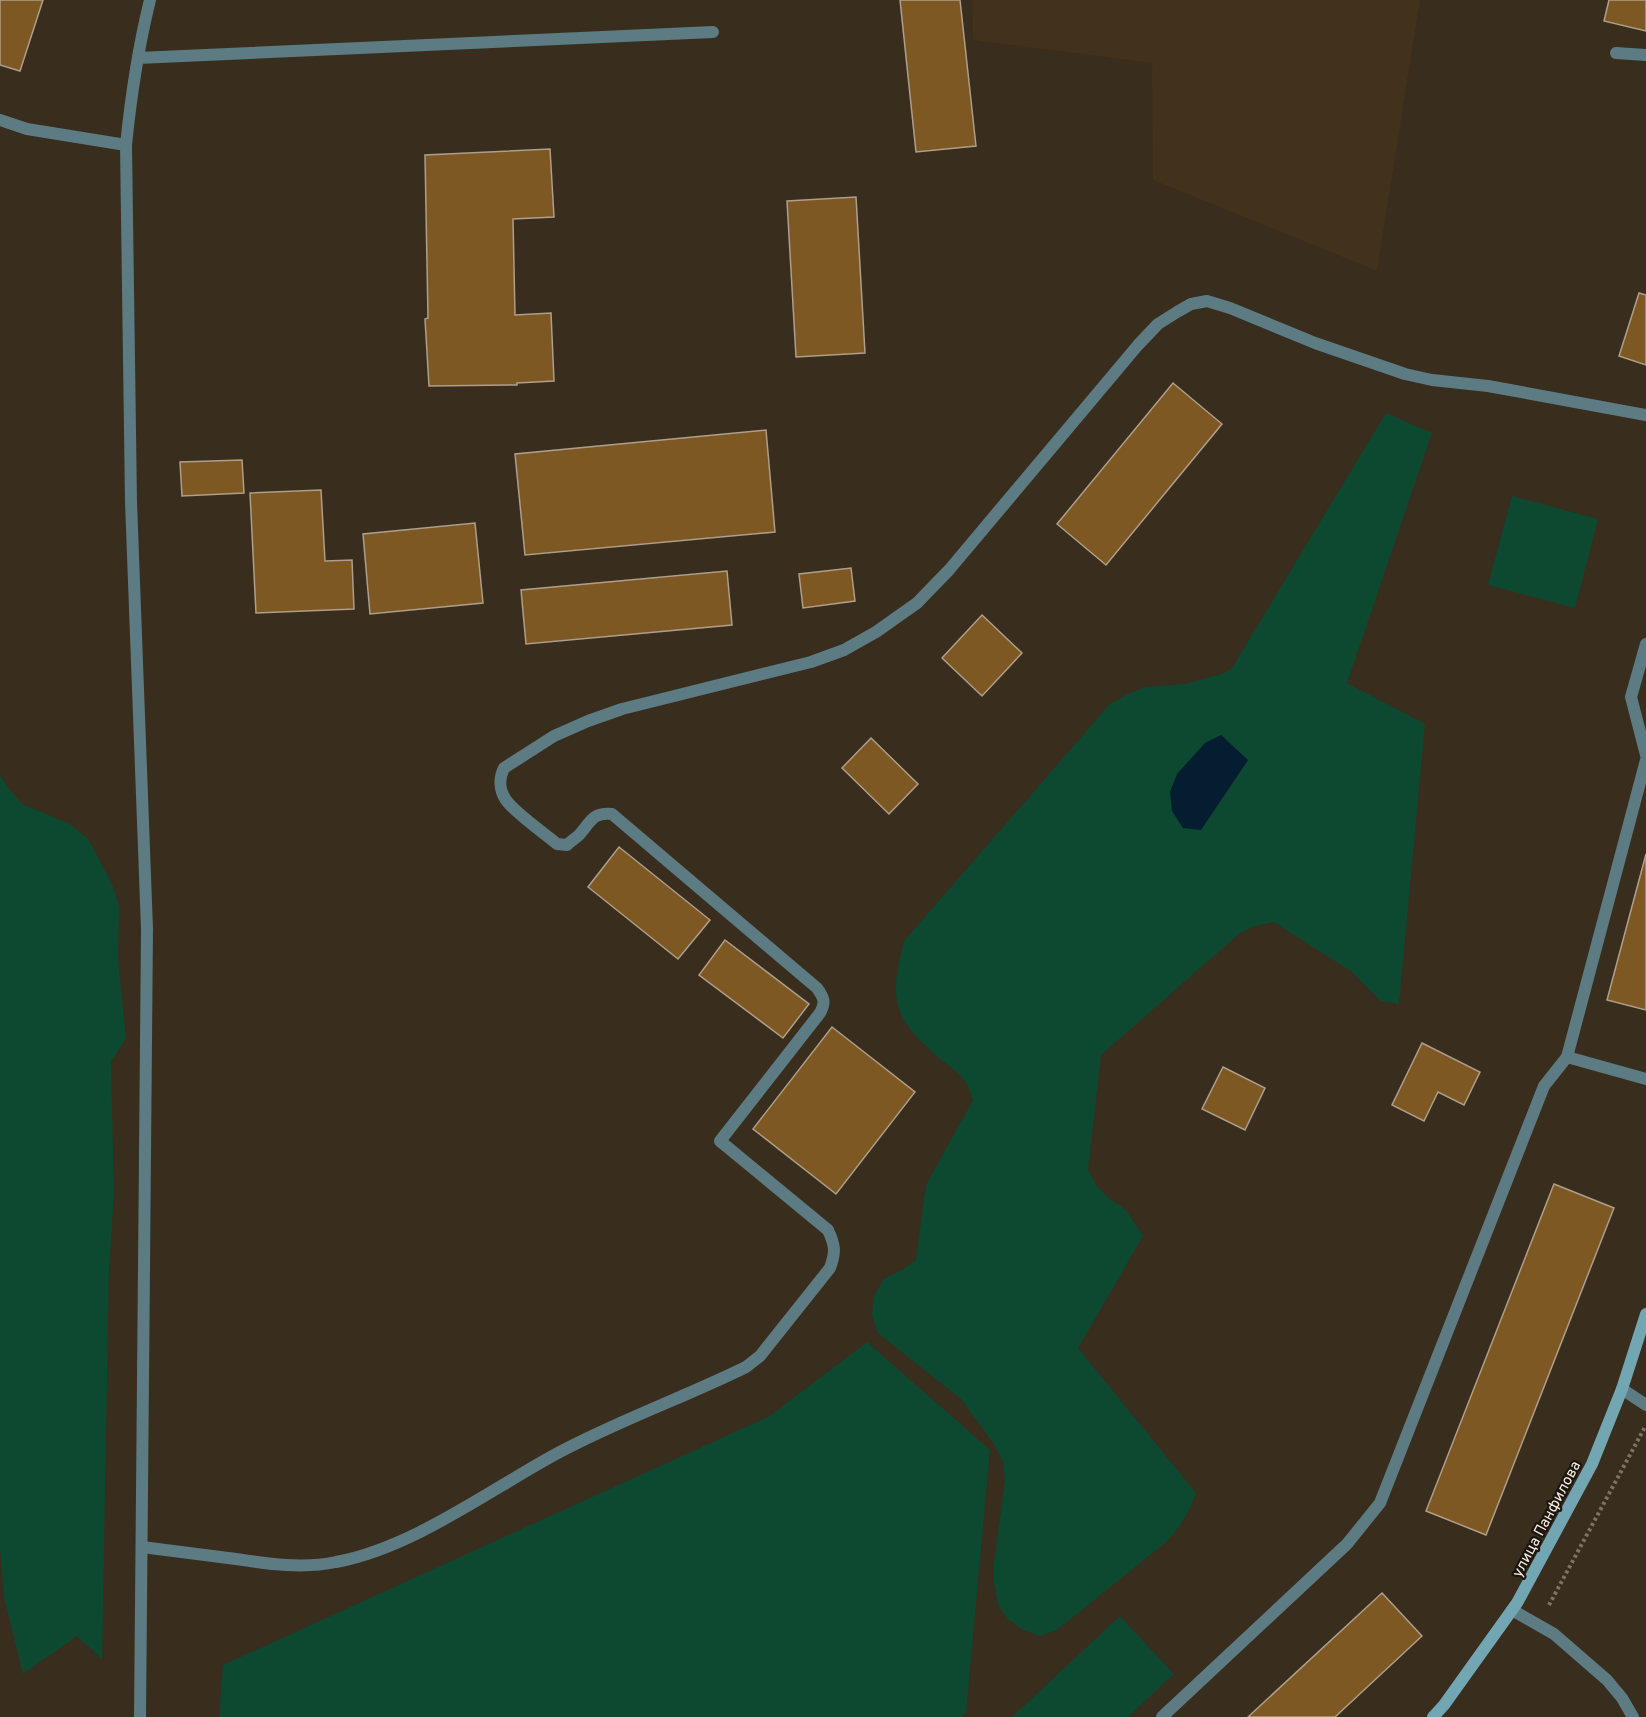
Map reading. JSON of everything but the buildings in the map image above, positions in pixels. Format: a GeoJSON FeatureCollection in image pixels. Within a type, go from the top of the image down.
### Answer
{"type":"FeatureCollection","features":[{"type":"Feature","properties":{"kind":"street"},"geometry":{"type":"LineString","coordinates":[[140,1717],[147,929],[132,502],[126,145],[132,89],[150,0]]}},
{"type":"Feature","properties":{"kind":"street"},"geometry":{"type":"LineString","coordinates":[[138,58],[713,32]]}},
{"type":"Feature","properties":{"kind":"street"},"geometry":{"type":"LineString","coordinates":[[1616,53],[1646,55]]}},
{"type":"Feature","properties":{"kind":"street"},"geometry":{"type":"LineString","coordinates":[[0,120],[27,129],[126,145]]}},
{"type":"Feature","properties":{"kind":"street"},"geometry":{"type":"LineString","coordinates":[[142,1547],[304,1566],[334,1563],[363,1556],[424,1529],[605,1428],[746,1367],[760,1356],[830,1268],[835,1255],[828,1230],[720,1141],[820,1013],[825,1004],[824,997],[817,988],[612,814],[602,813],[591,819],[579,835],[567,845],[557,844],[506,800],[501,788],[504,768],[554,736],[588,721],[622,709],[811,663],[844,650],[876,632],[917,603],[949,570],[1158,324],[1191,304],[1207,301],[1230,308],[1315,343],[1405,374],[1432,380],[1488,386],[1646,416]]}},
{"type":"Feature","properties":{"kind":"street"},"geometry":{"type":"LineString","coordinates":[[1646,644],[1631,697],[1646,755]]}},
{"type":"Feature","properties":{"kind":"street"},"geometry":{"type":"LineString","coordinates":[[1162,1717],[1347,1544],[1380,1503],[1544,1086],[1567,1057],[1646,760]]}},
{"type":"Feature","properties":{"kind":"street"},"geometry":{"type":"LineString","coordinates":[[1567,1057],[1646,1079]]}},
{"type":"Feature","properties":{"kind":"street","name":"улица Панфилова"},"geometry":{"type":"LineString","coordinates":[[1433,1717],[1512,1610],[1592,1464],[1622,1389],[1646,1314]]}},
{"type":"Feature","properties":{"kind":"street"},"geometry":{"type":"LineString","coordinates":[[1622,1389],[1646,1405]]}},
{"type":"Feature","properties":{"kind":"street"},"geometry":{"type":"LineString","coordinates":[[1512,1610],[1554,1635],[1607,1680],[1633,1717]]}},
{"type":"Feature","properties":{"kind":"path"},"geometry":{"type":"LineString","coordinates":[[1547,1609],[1646,1426]]}},
{"type":"Feature","properties":{"kind":"shaded area"},"geometry":{"type":"Polygon","coordinates":[[[972,0],[1420,0],[1377,271],[1153,180],[1152,63],[973,40],[972,0]]]}},
{"type":"Feature","properties":{"kind":"green space"},"geometry":{"type":"Polygon","coordinates":[[[1386,413],[1432,433],[1347,683],[1425,724],[1399,1004],[1381,1001],[1352,972],[1274,922],[1255,926],[1240,933],[1101,1055],[1088,1169],[1096,1185],[1126,1210],[1143,1236],[1078,1348],[1196,1493],[1184,1520],[1165,1543],[1057,1630],[1040,1636],[1023,1630],[1008,1619],[998,1605],[994,1583],[994,1562],[1005,1482],[1003,1462],[994,1444],[961,1399],[878,1333],[872,1315],[874,1296],[884,1279],[916,1260],[926,1185],[973,1100],[961,1076],[923,1044],[903,1019],[896,993],[899,961],[904,941],[1110,704],[1145,687],[1185,684],[1222,674],[1232,668],[1386,413]],[[1221,735],[1201,830],[1248,760],[1221,735]]]}},
{"type":"Feature","properties":{"kind":"green space"},"geometry":{"type":"Polygon","coordinates":[[[1512,496],[1598,519],[1575,608],[1488,585],[1512,496]]]}},
{"type":"Feature","properties":{"kind":"green space"},"geometry":{"type":"Polygon","coordinates":[[[0,775],[22,804],[70,824],[88,839],[112,884],[119,906],[118,960],[126,1038],[111,1062],[114,1194],[109,1269],[102,1659],[77,1636],[23,1674],[4,1597],[0,1549],[0,775]]]}},
{"type":"Feature","properties":{"kind":"green space"},"geometry":{"type":"Polygon","coordinates":[[[867,1342],[990,1450],[966,1713],[962,1717],[219,1717],[223,1665],[770,1416],[867,1342]]]}},
{"type":"Feature","properties":{"kind":"green space"},"geometry":{"type":"Polygon","coordinates":[[[1120,1616],[1174,1674],[1128,1717],[1012,1717],[1120,1616]]]}},
{"type":"Feature","properties":{"kind":"water"},"geometry":{"type":"Polygon","coordinates":[[[1221,735],[1248,760],[1201,830],[1183,828],[1172,811],[1170,792],[1177,774],[1205,743],[1221,735]]]}}]}
